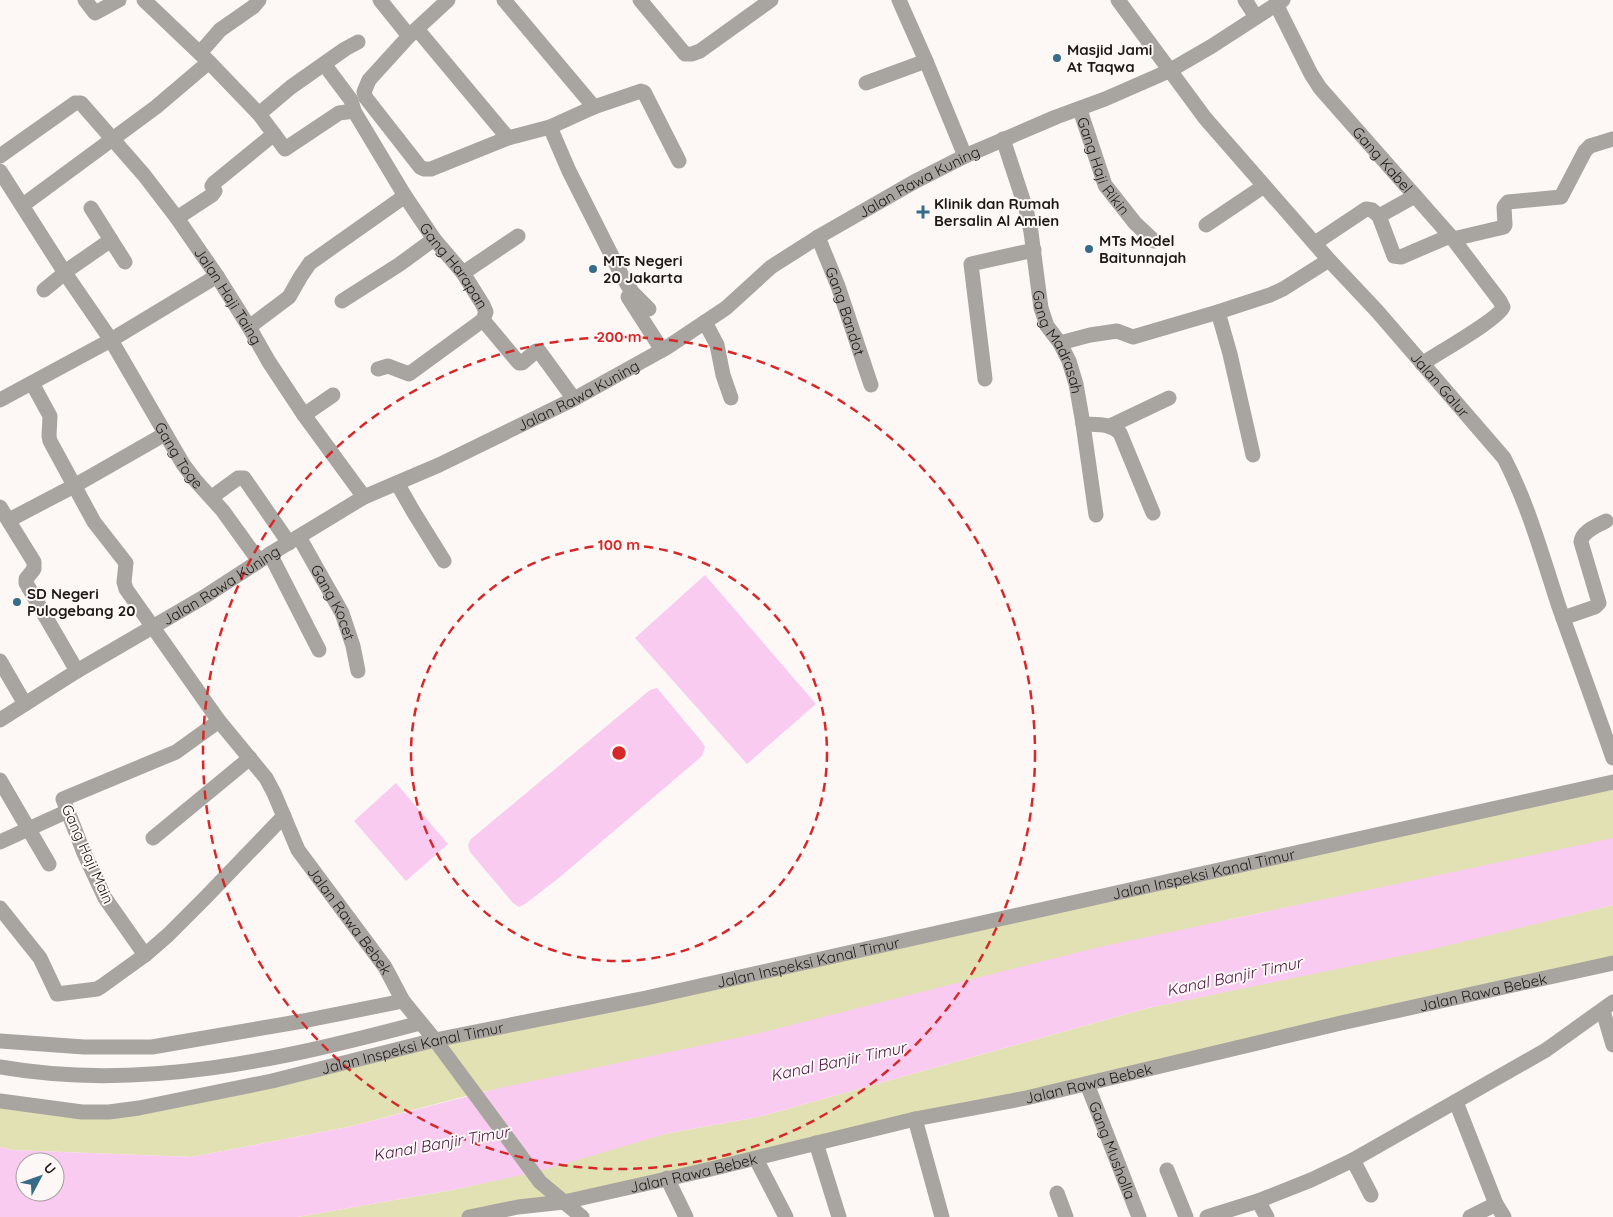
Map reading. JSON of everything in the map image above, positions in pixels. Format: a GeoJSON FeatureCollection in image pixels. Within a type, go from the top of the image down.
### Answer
{"type":"FeatureCollection","features":[{"type":"Feature","properties":{"kind":"street"},"geometry":{"type":"LineString","coordinates":[[85,0],[95,14],[119,0]]}},
{"type":"Feature","properties":{"kind":"street"},"geometry":{"type":"LineString","coordinates":[[23,205],[156,107],[204,58],[220,30],[253,7],[259,0]]}},
{"type":"Feature","properties":{"kind":"street"},"geometry":{"type":"LineString","coordinates":[[380,0],[413,32],[508,138]]}},
{"type":"Feature","properties":{"kind":"street"},"geometry":{"type":"LineString","coordinates":[[448,0],[413,32],[369,80],[364,92],[366,98],[420,167],[431,169],[508,138],[550,127],[594,107],[641,91],[644,92],[679,161]]}},
{"type":"Feature","properties":{"kind":"street"},"geometry":{"type":"LineString","coordinates":[[504,0],[594,107]]}},
{"type":"Feature","properties":{"kind":"street"},"geometry":{"type":"LineString","coordinates":[[640,0],[685,54],[700,51],[770,0]]}},
{"type":"Feature","properties":{"kind":"street"},"geometry":{"type":"LineString","coordinates":[[899,0],[965,156]]}},
{"type":"Feature","properties":{"kind":"street","name":"Jalan Galur"},"geometry":{"type":"LineString","coordinates":[[1118,0],[1205,118],[1329,260],[1377,311],[1504,458],[1524,501],[1563,618],[1607,722],[1612,752]]}},
{"type":"Feature","properties":{"kind":"street"},"geometry":{"type":"LineString","coordinates":[[1245,0],[1256,17]]}},
{"type":"Feature","properties":{"kind":"street"},"geometry":{"type":"LineString","coordinates":[[152,2],[259,114],[286,150],[339,113],[354,111]]}},
{"type":"Feature","properties":{"kind":"street","name":"Jalan Rawa Kuning"},"geometry":{"type":"LineString","coordinates":[[0,720],[77,671],[204,597],[364,497],[439,465],[574,399],[662,350],[726,308],[771,267],[818,237],[923,177],[965,156],[1056,117],[1080,110],[1169,70],[1212,46],[1280,2]]}},
{"type":"Feature","properties":{"kind":"street","name":"Gang Kabel"},"geometry":{"type":"LineString","coordinates":[[1280,2],[1311,74],[1320,88],[1452,238],[1503,307],[1498,314],[1477,329],[1422,364]]}},
{"type":"Feature","properties":{"kind":"street"},"geometry":{"type":"LineString","coordinates":[[259,114],[291,87],[358,42]]}},
{"type":"Feature","properties":{"kind":"street"},"geometry":{"type":"LineString","coordinates":[[866,83],[926,61]]}},
{"type":"Feature","properties":{"kind":"street","name":"Gang Harapan"},"geometry":{"type":"LineString","coordinates":[[324,64],[351,100],[354,111],[405,196],[434,239],[463,273],[486,310],[483,320],[519,363],[522,363],[536,351],[539,351],[574,399]]}},
{"type":"Feature","properties":{"kind":"street","name":"Jalan Haji Taing"},"geometry":{"type":"LineString","coordinates":[[0,156],[75,103],[82,103],[154,186],[177,218],[217,276],[269,362],[304,415],[364,497]]}},
{"type":"Feature","properties":{"kind":"street","name":"Gang Haji Rikin"},"geometry":{"type":"LineString","coordinates":[[1080,110],[1105,185],[1136,223],[1154,241]]}},
{"type":"Feature","properties":{"kind":"street"},"geometry":{"type":"LineString","coordinates":[[550,127],[569,171],[618,269],[632,292],[649,309]]}},
{"type":"Feature","properties":{"kind":"street"},"geometry":{"type":"LineString","coordinates":[[177,218],[214,193],[212,186],[214,184],[274,134]]}},
{"type":"Feature","properties":{"kind":"street"},"geometry":{"type":"LineString","coordinates":[[1315,244],[1366,209],[1372,210],[1379,216],[1391,250],[1396,257],[1401,257],[1452,238],[1504,227],[1504,207],[1508,202],[1561,197],[1585,151],[1590,146],[1613,139]]}},
{"type":"Feature","properties":{"kind":"street","name":"Gang Madrasah"},"geometry":{"type":"LineString","coordinates":[[1003,140],[1026,209],[1034,250],[1041,308],[1047,326],[1066,352],[1076,384],[1084,424],[1096,514]]}},
{"type":"Feature","properties":{"kind":"street","name":"Gang Toge"},"geometry":{"type":"LineString","coordinates":[[0,171],[65,273],[111,340],[183,464],[264,558],[319,650]]}},
{"type":"Feature","properties":{"kind":"street"},"geometry":{"type":"LineString","coordinates":[[1206,225],[1264,186]]}},
{"type":"Feature","properties":{"kind":"street"},"geometry":{"type":"LineString","coordinates":[[249,327],[289,297],[310,263],[405,196]]}},
{"type":"Feature","properties":{"kind":"street"},"geometry":{"type":"LineString","coordinates":[[1379,216],[1415,196]]}},
{"type":"Feature","properties":{"kind":"street"},"geometry":{"type":"LineString","coordinates":[[91,208],[125,262]]}},
{"type":"Feature","properties":{"kind":"street"},"geometry":{"type":"LineString","coordinates":[[463,273],[518,236]]}},
{"type":"Feature","properties":{"kind":"street","name":"Gang Bandot"},"geometry":{"type":"LineString","coordinates":[[818,237],[841,295],[871,385]]}},
{"type":"Feature","properties":{"kind":"street"},"geometry":{"type":"LineString","coordinates":[[342,301],[400,264],[434,239]]}},
{"type":"Feature","properties":{"kind":"street"},"geometry":{"type":"LineString","coordinates":[[44,290],[110,240]]}},
{"type":"Feature","properties":{"kind":"street"},"geometry":{"type":"LineString","coordinates":[[985,378],[971,264],[1034,250]]}},
{"type":"Feature","properties":{"kind":"street"},"geometry":{"type":"LineString","coordinates":[[1060,343],[1116,331],[1133,337],[1218,312],[1283,289],[1329,260]]}},
{"type":"Feature","properties":{"kind":"street"},"geometry":{"type":"LineString","coordinates":[[0,400],[111,340],[217,276]]}},
{"type":"Feature","properties":{"kind":"street"},"geometry":{"type":"LineString","coordinates":[[621,286],[662,350]]}},
{"type":"Feature","properties":{"kind":"street"},"geometry":{"type":"LineString","coordinates":[[1218,312],[1230,354],[1253,455]]}},
{"type":"Feature","properties":{"kind":"street"},"geometry":{"type":"LineString","coordinates":[[378,369],[388,366],[408,374],[411,373],[483,320]]}},
{"type":"Feature","properties":{"kind":"street"},"geometry":{"type":"LineString","coordinates":[[705,322],[717,346],[723,375],[731,398]]}},
{"type":"Feature","properties":{"kind":"street","name":"Jalan Rawa Bebek"},"geometry":{"type":"LineString","coordinates":[[32,383],[50,416],[48,436],[50,441],[104,538],[126,564],[124,582],[126,590],[219,721],[266,778],[298,850],[386,967],[403,1000],[435,1040],[540,1182],[582,1217]]}},
{"type":"Feature","properties":{"kind":"street"},"geometry":{"type":"LineString","coordinates":[[304,415],[333,395]]}},
{"type":"Feature","properties":{"kind":"street"},"geometry":{"type":"LineString","coordinates":[[1110,426],[1169,398]]}},
{"type":"Feature","properties":{"kind":"street"},"geometry":{"type":"LineString","coordinates":[[1084,424],[1110,426],[1120,433],[1153,513]]}},
{"type":"Feature","properties":{"kind":"street"},"geometry":{"type":"LineString","coordinates":[[8,520],[74,486],[165,434]]}},
{"type":"Feature","properties":{"kind":"street","name":"Gang Kocet"},"geometry":{"type":"LineString","coordinates":[[212,498],[238,478],[244,478],[294,540],[342,613],[353,646],[358,671]]}},
{"type":"Feature","properties":{"kind":"street"},"geometry":{"type":"LineString","coordinates":[[397,483],[444,561]]}},
{"type":"Feature","properties":{"kind":"street"},"geometry":{"type":"LineString","coordinates":[[0,506],[34,562],[34,569],[26,578],[26,583],[77,671]]}},
{"type":"Feature","properties":{"kind":"street"},"geometry":{"type":"LineString","coordinates":[[1563,618],[1595,607],[1599,603],[1581,538],[1586,532],[1606,521]]}},
{"type":"Feature","properties":{"kind":"street"},"geometry":{"type":"LineString","coordinates":[[0,661],[25,704]]}},
{"type":"Feature","properties":{"kind":"street","name":"Gang Haji Main"},"geometry":{"type":"LineString","coordinates":[[145,955],[105,898],[63,801],[65,797],[176,752],[219,721]]}},
{"type":"Feature","properties":{"kind":"street"},"geometry":{"type":"LineString","coordinates":[[152,838],[250,758]]}},
{"type":"Feature","properties":{"kind":"street"},"geometry":{"type":"LineString","coordinates":[[0,780],[49,864]]}},
{"type":"Feature","properties":{"kind":"street","name":"Jalan Inspeksi Kanal Timur"},"geometry":{"type":"LineString","coordinates":[[0,1101],[82,1112],[110,1112],[139,1108],[272,1081],[435,1040],[646,998],[1613,782]]}},
{"type":"Feature","properties":{"kind":"street"},"geometry":{"type":"LineString","coordinates":[[0,842],[68,811]]}},
{"type":"Feature","properties":{"kind":"street"},"geometry":{"type":"LineString","coordinates":[[0,908],[40,958],[58,994],[97,989],[145,955],[168,935],[284,816]]}},
{"type":"Feature","properties":{"kind":"street","name":"Jalan Rawa Bebek"},"geometry":{"type":"LineString","coordinates":[[469,1217],[513,1212],[564,1202],[756,1159],[915,1119],[1026,1098],[1341,1023],[1613,963]]}},
{"type":"Feature","properties":{"kind":"street"},"geometry":{"type":"LineString","coordinates":[[0,1040],[84,1047],[152,1047],[303,1021],[403,1000]]}},
{"type":"Feature","properties":{"kind":"street"},"geometry":{"type":"LineString","coordinates":[[1207,1217],[1258,1201],[1311,1180],[1353,1160],[1546,1050],[1608,1007],[1613,1045]]}},
{"type":"Feature","properties":{"kind":"street"},"geometry":{"type":"LineString","coordinates":[[0,1067],[20,1071],[100,1077],[212,1069],[356,1040],[420,1023]]}},
{"type":"Feature","properties":{"kind":"street","name":"Gang Musholla"},"geometry":{"type":"LineString","coordinates":[[1087,1084],[1139,1217]]}},
{"type":"Feature","properties":{"kind":"street"},"geometry":{"type":"LineString","coordinates":[[1456,1102],[1496,1204],[1504,1217]]}},
{"type":"Feature","properties":{"kind":"street"},"geometry":{"type":"LineString","coordinates":[[915,1119],[942,1217]]}},
{"type":"Feature","properties":{"kind":"street"},"geometry":{"type":"LineString","coordinates":[[816,1143],[839,1217]]}},
{"type":"Feature","properties":{"kind":"street"},"geometry":{"type":"LineString","coordinates":[[756,1159],[786,1217]]}},
{"type":"Feature","properties":{"kind":"street"},"geometry":{"type":"LineString","coordinates":[[1353,1160],[1371,1195]]}},
{"type":"Feature","properties":{"kind":"street"},"geometry":{"type":"LineString","coordinates":[[1167,1170],[1186,1217]]}},
{"type":"Feature","properties":{"kind":"street"},"geometry":{"type":"LineString","coordinates":[[667,1178],[686,1217]]}},
{"type":"Feature","properties":{"kind":"street"},"geometry":{"type":"LineString","coordinates":[[1057,1193],[1066,1217]]}},
{"type":"Feature","properties":{"kind":"street"},"geometry":{"type":"LineString","coordinates":[[1258,1201],[1267,1217]]}},
{"type":"Feature","properties":{"kind":"street"},"geometry":{"type":"LineString","coordinates":[[1470,1217],[1496,1204]]}},
{"type":"Feature","properties":{"kind":"green space"},"geometry":{"type":"Polygon","coordinates":[[[1613,784],[1613,839],[1232,919],[1012,970],[763,1033],[474,1094],[348,1127],[192,1157],[12,1150],[0,1147],[0,1100],[110,1112],[1613,784]]]}},
{"type":"Feature","properties":{"kind":"green space"},"geometry":{"type":"Polygon","coordinates":[[[1613,905],[1613,963],[470,1217],[297,1217],[452,1190],[523,1174],[669,1133],[758,1117],[1148,1008],[1415,952],[1613,905]]]}},
{"type":"Feature","properties":{"kind":"water"},"geometry":{"type":"Polygon","coordinates":[[[705,575],[816,704],[747,764],[635,638],[705,575]]]}},
{"type":"Feature","properties":{"kind":"water"},"geometry":{"type":"Polygon","coordinates":[[[657,688],[702,742],[705,747],[702,756],[560,877],[519,907],[513,903],[470,852],[468,845],[471,839],[650,690],[657,688]]]}},
{"type":"Feature","properties":{"kind":"water"},"geometry":{"type":"Polygon","coordinates":[[[396,783],[448,844],[406,881],[354,821],[396,783]]]}},
{"type":"Feature","properties":{"kind":"water","name":"Kanal Banjir Timur"},"geometry":{"type":"Polygon","coordinates":[[[1613,838],[1613,905],[1429,950],[1148,1008],[758,1117],[669,1133],[540,1171],[452,1190],[297,1217],[0,1217],[0,1147],[12,1150],[63,1152],[15,1152],[15,1202],[65,1202],[65,1152],[192,1157],[348,1127],[504,1087],[760,1033],[1095,948],[1613,838]]]}},
{"type":"Feature","properties":{"kind":"place","name":"Masjid Jami At Taqwa"},"geometry":{"type":"Point","coordinates":[1057,58]}},
{"type":"Feature","properties":{"kind":"place","name":"Klinik dan Rumah Bersalin Al Amien"},"geometry":{"type":"Point","coordinates":[923,212]}},
{"type":"Feature","properties":{"kind":"place","name":"MTs Model Baitunnajah"},"geometry":{"type":"Point","coordinates":[1089,249]}},
{"type":"Feature","properties":{"kind":"place","name":"MTs Negeri 20 Jakarta"},"geometry":{"type":"Point","coordinates":[593,269]}},
{"type":"Feature","properties":{"kind":"place","name":"SD Negeri Pulogebang 20"},"geometry":{"type":"Point","coordinates":[17,602]}}]}
